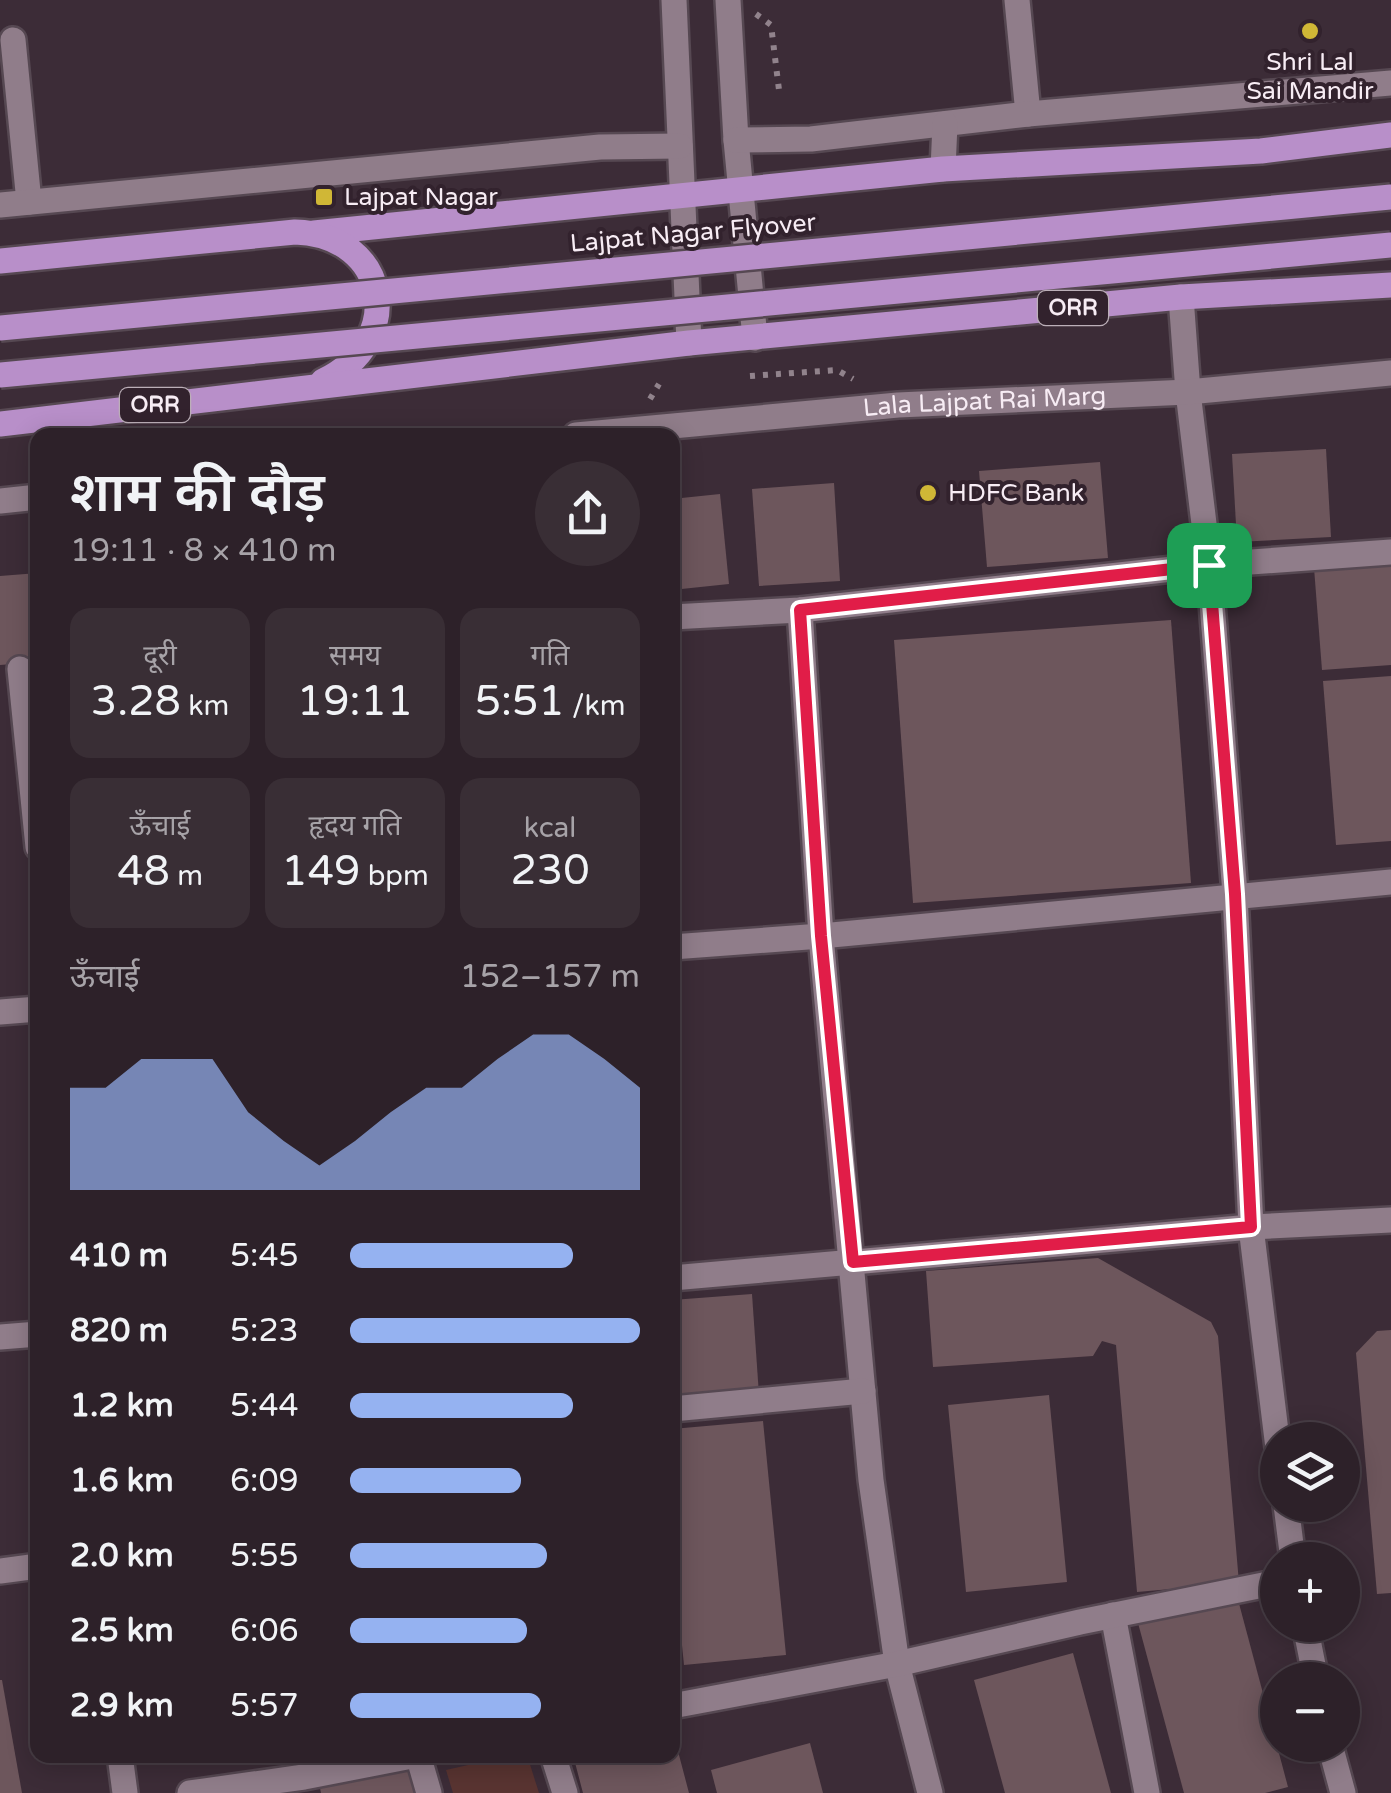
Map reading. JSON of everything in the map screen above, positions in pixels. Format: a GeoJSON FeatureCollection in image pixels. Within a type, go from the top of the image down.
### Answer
{"type":"FeatureCollection","features":[{"type":"Feature","properties":{"kind":"main road"},"geometry":{"type":"LineString","coordinates":[[0,261],[943,170],[1261,151],[1391,135]]}},
{"type":"Feature","properties":{"kind":"main road","name":"Lajpat Nagar Flyover"},"geometry":{"type":"LineString","coordinates":[[0,328],[1391,197]]}},
{"type":"Feature","properties":{"kind":"main road"},"geometry":{"type":"LineString","coordinates":[[310,387],[344,370],[358,358],[376,327],[378,308],[376,290],[360,259],[347,246],[314,232]]}},
{"type":"Feature","properties":{"kind":"main road"},"geometry":{"type":"LineString","coordinates":[[0,375],[1391,245]]}},
{"type":"Feature","properties":{"kind":"main road","name":"ORR"},"geometry":{"type":"LineString","coordinates":[[756,338],[1181,298],[1391,285]]}},
{"type":"Feature","properties":{"kind":"main road"},"geometry":{"type":"LineString","coordinates":[[310,387],[756,338]]}},
{"type":"Feature","properties":{"kind":"main road","name":"ORR"},"geometry":{"type":"LineString","coordinates":[[0,424],[310,387]]}},
{"type":"Feature","properties":{"kind":"street"},"geometry":{"type":"LineString","coordinates":[[674,0],[689,343]]}},
{"type":"Feature","properties":{"kind":"street"},"geometry":{"type":"LineString","coordinates":[[728,0],[736,140],[756,338]]}},
{"type":"Feature","properties":{"kind":"street"},"geometry":{"type":"LineString","coordinates":[[1017,0],[1028,114]]}},
{"type":"Feature","properties":{"kind":"street"},"geometry":{"type":"LineString","coordinates":[[14,40],[11,140],[29,202]]}},
{"type":"Feature","properties":{"kind":"street"},"geometry":{"type":"LineString","coordinates":[[736,140],[811,139],[1028,114],[1391,82]]}},
{"type":"Feature","properties":{"kind":"street"},"geometry":{"type":"LineString","coordinates":[[943,170],[945,124]]}},
{"type":"Feature","properties":{"kind":"street"},"geometry":{"type":"LineString","coordinates":[[0,205],[582,149],[680,146]]}},
{"type":"Feature","properties":{"kind":"street"},"geometry":{"type":"LineString","coordinates":[[1181,298],[1209,565],[1235,894],[1251,1227],[1275,1422]]}},
{"type":"Feature","properties":{"kind":"street","name":"Lala Lajpat Rai Marg"},"geometry":{"type":"LineString","coordinates":[[649,428],[898,404],[1188,392],[1391,373]]}},
{"type":"Feature","properties":{"kind":"street"},"geometry":{"type":"LineString","coordinates":[[0,501],[30,497]]}},
{"type":"Feature","properties":{"kind":"street"},"geometry":{"type":"LineString","coordinates":[[680,617],[800,610],[1209,565],[1391,552]]}},
{"type":"Feature","properties":{"kind":"street"},"geometry":{"type":"LineString","coordinates":[[800,610],[821,936],[871,1480],[896,1664],[930,1793]]}},
{"type":"Feature","properties":{"kind":"street"},"geometry":{"type":"LineString","coordinates":[[19,669],[30,772]]}},
{"type":"Feature","properties":{"kind":"street"},"geometry":{"type":"LineString","coordinates":[[680,946],[1391,882]]}},
{"type":"Feature","properties":{"kind":"street"},"geometry":{"type":"LineString","coordinates":[[0,1012],[30,1010]]}},
{"type":"Feature","properties":{"kind":"street"},"geometry":{"type":"LineString","coordinates":[[680,1277],[1251,1227],[1391,1220]]}},
{"type":"Feature","properties":{"kind":"street"},"geometry":{"type":"LineString","coordinates":[[0,1337],[30,1335]]}},
{"type":"Feature","properties":{"kind":"street"},"geometry":{"type":"LineString","coordinates":[[680,1408],[863,1391]]}},
{"type":"Feature","properties":{"kind":"street"},"geometry":{"type":"LineString","coordinates":[[0,1571],[30,1567]]}},
{"type":"Feature","properties":{"kind":"street"},"geometry":{"type":"LineString","coordinates":[[680,1700],[896,1664],[1260,1586]]}},
{"type":"Feature","properties":{"kind":"street"},"geometry":{"type":"LineString","coordinates":[[1113,1615],[1147,1793]]}},
{"type":"Feature","properties":{"kind":"street"},"geometry":{"type":"LineString","coordinates":[[1334,1762],[1342,1793]]}},
{"type":"Feature","properties":{"kind":"street"},"geometry":{"type":"LineString","coordinates":[[121,1763],[126,1793]]}},
{"type":"Feature","properties":{"kind":"street"},"geometry":{"type":"LineString","coordinates":[[190,1793],[373,1763]]}},
{"type":"Feature","properties":{"kind":"street"},"geometry":{"type":"LineString","coordinates":[[420,1763],[429,1793]]}},
{"type":"Feature","properties":{"kind":"street"},"geometry":{"type":"LineString","coordinates":[[556,1763],[565,1793]]}},
{"type":"Feature","properties":{"kind":"path"},"geometry":{"type":"LineString","coordinates":[[771,25],[779,90]]}},
{"type":"Feature","properties":{"kind":"path"},"geometry":{"type":"LineString","coordinates":[[750,376],[837,370]]}},
{"type":"Feature","properties":{"kind":"shaded area"},"geometry":{"type":"Polygon","coordinates":[[[477,1763],[530,1763],[539,1793],[453,1793],[446,1770],[477,1763]]]}},
{"type":"Feature","properties":{"kind":"building"},"geometry":{"type":"Polygon","coordinates":[[[1326,449],[1331,537],[1237,542],[1232,454],[1326,449]]]}},
{"type":"Feature","properties":{"kind":"building"},"geometry":{"type":"Polygon","coordinates":[[[1100,462],[1108,558],[987,567],[979,471],[1100,462]]]}},
{"type":"Feature","properties":{"kind":"building"},"geometry":{"type":"Polygon","coordinates":[[[834,483],[840,581],[759,586],[752,489],[834,483]]]}},
{"type":"Feature","properties":{"kind":"building"},"geometry":{"type":"Polygon","coordinates":[[[720,494],[729,584],[680,589],[680,498],[720,494]]]}},
{"type":"Feature","properties":{"kind":"building"},"geometry":{"type":"Polygon","coordinates":[[[1391,562],[1391,665],[1322,670],[1314,568],[1391,562]]]}},
{"type":"Feature","properties":{"kind":"building"},"geometry":{"type":"Polygon","coordinates":[[[30,574],[30,663],[0,665],[0,576],[30,574]]]}},
{"type":"Feature","properties":{"kind":"building"},"geometry":{"type":"Polygon","coordinates":[[[1171,620],[1191,883],[913,903],[894,640],[1171,620]]]}},
{"type":"Feature","properties":{"kind":"building"},"geometry":{"type":"Polygon","coordinates":[[[1391,676],[1391,841],[1336,845],[1323,681],[1391,676]]]}},
{"type":"Feature","properties":{"kind":"building"},"geometry":{"type":"Polygon","coordinates":[[[1098,1258],[1211,1322],[1218,1336],[1239,1583],[1137,1592],[1116,1345],[1102,1341],[1093,1356],[933,1367],[926,1271],[1098,1258]]]}},
{"type":"Feature","properties":{"kind":"building"},"geometry":{"type":"Polygon","coordinates":[[[752,1294],[759,1395],[680,1400],[680,1299],[752,1294]]]}},
{"type":"Feature","properties":{"kind":"building"},"geometry":{"type":"Polygon","coordinates":[[[1391,1330],[1391,1593],[1377,1594],[1356,1353],[1377,1331],[1391,1330]]]}},
{"type":"Feature","properties":{"kind":"building"},"geometry":{"type":"Polygon","coordinates":[[[1049,1395],[1067,1582],[966,1592],[948,1405],[1049,1395]]]}},
{"type":"Feature","properties":{"kind":"building"},"geometry":{"type":"Polygon","coordinates":[[[763,1421],[786,1655],[684,1665],[680,1625],[680,1428],[763,1421]]]}},
{"type":"Feature","properties":{"kind":"building"},"geometry":{"type":"Polygon","coordinates":[[[1237,1596],[1260,1682],[1260,1762],[1281,1762],[1288,1787],[1265,1793],[1184,1793],[1138,1623],[1237,1596]]]}},
{"type":"Feature","properties":{"kind":"building"},"geometry":{"type":"Polygon","coordinates":[[[1073,1653],[1111,1793],[1005,1793],[974,1680],[1073,1653]]]}},
{"type":"Feature","properties":{"kind":"building"},"geometry":{"type":"Polygon","coordinates":[[[2,1680],[22,1793],[0,1793],[2,1680]]]}},
{"type":"Feature","properties":{"kind":"building"},"geometry":{"type":"Polygon","coordinates":[[[810,1743],[823,1793],[717,1793],[711,1770],[810,1743]]]}},
{"type":"Feature","properties":{"kind":"building"},"geometry":{"type":"Polygon","coordinates":[[[680,1759],[689,1793],[583,1793],[575,1763],[680,1763],[680,1759]]]}},
{"type":"Feature","properties":{"kind":"building"},"geometry":{"type":"Polygon","coordinates":[[[419,1763],[427,1793],[321,1793],[320,1788],[419,1763]]]}},
{"type":"Feature","properties":{"kind":"place","name":"Shri Lal Sai Mandir"},"geometry":{"type":"Point","coordinates":[1310,31]}},
{"type":"Feature","properties":{"kind":"place","name":"Lajpat Nagar"},"geometry":{"type":"Point","coordinates":[324,197]}},
{"type":"Feature","properties":{"kind":"place","name":"HDFC Bank"},"geometry":{"type":"Point","coordinates":[928,493]}},
{"type":"Feature","properties":{"kind":"route"},"geometry":{"type":"LineString","coordinates":[[1209,565],[1235,894],[1251,1227],[853,1262],[821,936],[800,610],[1209,565]]}}]}
